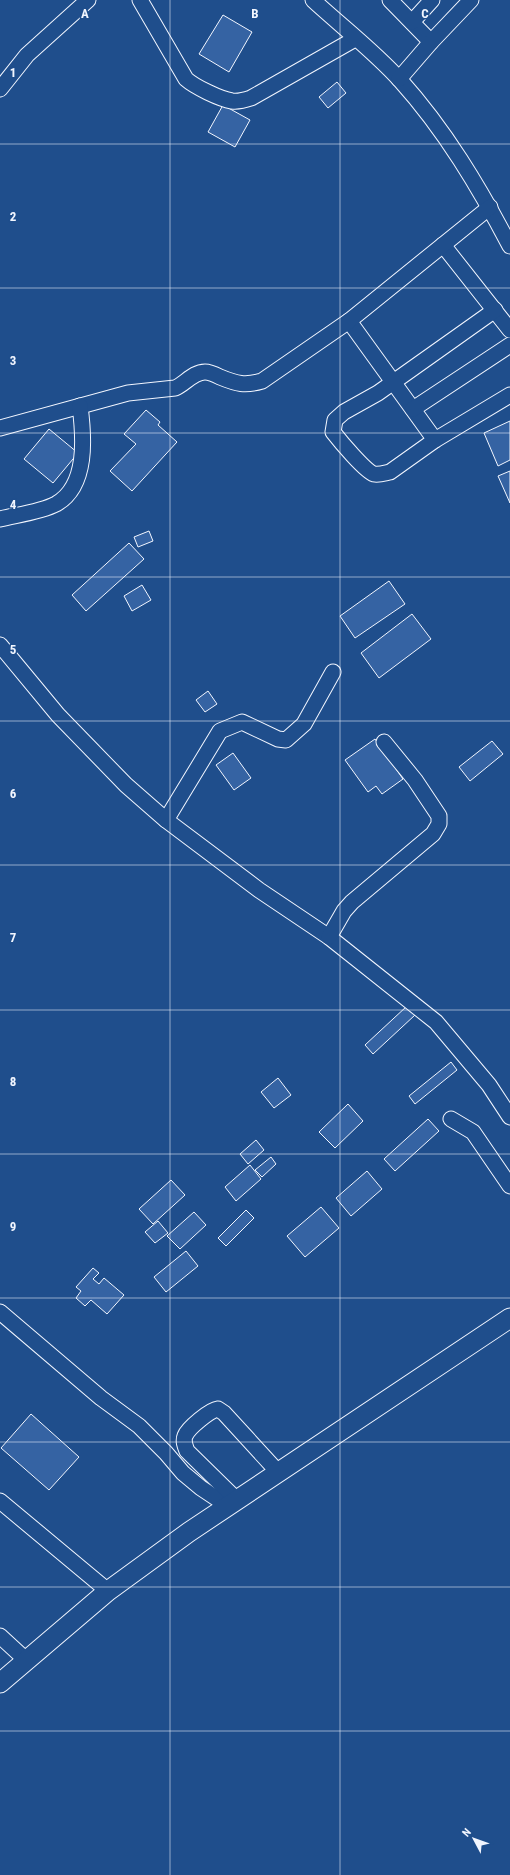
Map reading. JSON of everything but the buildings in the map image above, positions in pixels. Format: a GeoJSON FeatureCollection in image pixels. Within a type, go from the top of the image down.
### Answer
{"type":"FeatureCollection","features":[{"type":"Feature","properties":{"kind":"main road"},"geometry":{"type":"LineString","coordinates":[[0,1683],[108,1591],[232,1503],[510,1318]]}},
{"type":"Feature","properties":{"kind":"street"},"geometry":{"type":"LineString","coordinates":[[0,89],[28,55],[88,0]]}},
{"type":"Feature","properties":{"kind":"street"},"geometry":{"type":"LineString","coordinates":[[140,0],[186,79],[193,85],[231,101],[242,101],[251,98],[356,39]]}},
{"type":"Feature","properties":{"kind":"street"},"geometry":{"type":"LineString","coordinates":[[313,0],[399,79],[434,121],[450,143],[490,208],[510,246]]}},
{"type":"Feature","properties":{"kind":"street"},"geometry":{"type":"LineString","coordinates":[[390,0],[431,42]]}},
{"type":"Feature","properties":{"kind":"street"},"geometry":{"type":"LineString","coordinates":[[412,22],[432,0]]}},
{"type":"Feature","properties":{"kind":"street"},"geometry":{"type":"LineString","coordinates":[[399,79],[431,42],[471,0]]}},
{"type":"Feature","properties":{"kind":"street"},"geometry":{"type":"LineString","coordinates":[[0,428],[128,393],[175,388],[181,386],[195,374],[205,372],[234,383],[249,385],[262,381],[349,321],[490,208]]}},
{"type":"Feature","properties":{"kind":"street"},"geometry":{"type":"LineString","coordinates":[[443,245],[510,330]]}},
{"type":"Feature","properties":{"kind":"street"},"geometry":{"type":"LineString","coordinates":[[495,310],[378,393],[344,412],[335,420],[333,432],[373,474],[390,472],[435,440],[510,395]]}},
{"type":"Feature","properties":{"kind":"street"},"geometry":{"type":"LineString","coordinates":[[349,321],[435,440]]}},
{"type":"Feature","properties":{"kind":"street"},"geometry":{"type":"LineString","coordinates":[[413,409],[510,345]]}},
{"type":"Feature","properties":{"kind":"street"},"geometry":{"type":"LineString","coordinates":[[0,519],[55,504],[65,498],[74,487],[83,453],[84,437],[80,406]]}},
{"type":"Feature","properties":{"kind":"street"},"geometry":{"type":"LineString","coordinates":[[3,653],[69,726],[126,785],[166,820],[259,890],[329,937],[436,1022],[489,1085],[510,1117]]}},
{"type":"Feature","properties":{"kind":"street"},"geometry":{"type":"LineString","coordinates":[[166,820],[220,731],[242,722],[278,739],[286,740],[304,724],[333,672]]}},
{"type":"Feature","properties":{"kind":"street"},"geometry":{"type":"LineString","coordinates":[[329,937],[344,911],[352,902],[433,834],[439,824],[439,816],[415,780],[384,742]]}},
{"type":"Feature","properties":{"kind":"street"},"geometry":{"type":"LineString","coordinates":[[451,1119],[473,1132],[510,1186]]}},
{"type":"Feature","properties":{"kind":"street"},"geometry":{"type":"LineString","coordinates":[[0,1312],[101,1398],[139,1426],[166,1453],[183,1473],[201,1488],[232,1503]]}},
{"type":"Feature","properties":{"kind":"street"},"geometry":{"type":"LineString","coordinates":[[232,1503],[187,1451],[184,1441],[185,1434],[211,1410],[218,1409],[224,1413],[278,1472]]}},
{"type":"Feature","properties":{"kind":"street"},"geometry":{"type":"LineString","coordinates":[[0,1501],[108,1591]]}},
{"type":"Feature","properties":{"kind":"street"},"geometry":{"type":"LineString","coordinates":[[0,1636],[26,1660]]}}]}
